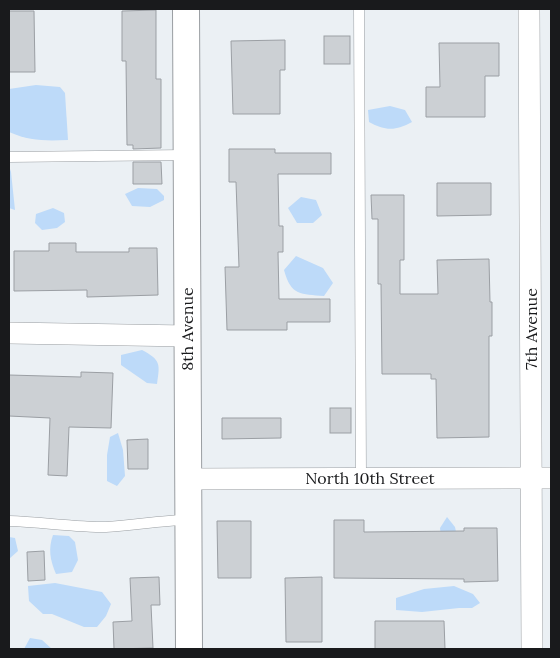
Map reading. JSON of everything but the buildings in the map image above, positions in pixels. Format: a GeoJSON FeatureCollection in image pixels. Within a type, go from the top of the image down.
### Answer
{"type":"FeatureCollection","features":[{"type":"Feature","properties":{"kind":"street","name":"8th Avenue"},"geometry":{"type":"LineString","coordinates":[[186,9],[189,649]]}},
{"type":"Feature","properties":{"kind":"street","name":"7th Avenue"},"geometry":{"type":"LineString","coordinates":[[529,9],[541,478],[532,649]]}},
{"type":"Feature","properties":{"kind":"street"},"geometry":{"type":"LineString","coordinates":[[9,333],[188,336]]}},
{"type":"Feature","properties":{"kind":"street","name":"North 10th Street"},"geometry":{"type":"LineString","coordinates":[[188,479],[541,478]]}},
{"type":"Feature","properties":{"kind":"lane"},"geometry":{"type":"LineString","coordinates":[[359,9],[361,478]]}},
{"type":"Feature","properties":{"kind":"lane"},"geometry":{"type":"LineString","coordinates":[[9,156],[187,156]]}},
{"type":"Feature","properties":{"kind":"lane"},"geometry":{"type":"LineString","coordinates":[[9,521],[103,527],[163,520],[188,520]]}},
{"type":"Feature","properties":{"kind":"shaded area"},"geometry":{"type":"Polygon","coordinates":[[[36,85],[60,87],[65,93],[68,140],[38,140],[9,132],[9,89],[36,85]]]}},
{"type":"Feature","properties":{"kind":"shaded area"},"geometry":{"type":"Polygon","coordinates":[[[390,106],[405,110],[412,122],[390,129],[369,122],[368,110],[390,106]]]}},
{"type":"Feature","properties":{"kind":"shaded area"},"geometry":{"type":"Polygon","coordinates":[[[9,166],[11,172],[15,210],[9,208],[9,166]]]}},
{"type":"Feature","properties":{"kind":"shaded area"},"geometry":{"type":"Polygon","coordinates":[[[138,188],[157,189],[164,196],[164,200],[150,207],[132,206],[125,194],[138,188]]]}},
{"type":"Feature","properties":{"kind":"shaded area"},"geometry":{"type":"Polygon","coordinates":[[[301,197],[316,200],[322,215],[313,223],[297,223],[288,208],[301,197]]]}},
{"type":"Feature","properties":{"kind":"shaded area"},"geometry":{"type":"Polygon","coordinates":[[[53,208],[64,213],[65,222],[57,228],[42,230],[35,223],[36,214],[53,208]]]}},
{"type":"Feature","properties":{"kind":"shaded area"},"geometry":{"type":"Polygon","coordinates":[[[296,256],[323,268],[333,283],[324,296],[303,294],[290,285],[284,270],[296,256]]]}},
{"type":"Feature","properties":{"kind":"shaded area"},"geometry":{"type":"Polygon","coordinates":[[[142,350],[153,357],[158,363],[157,384],[147,383],[121,365],[121,355],[142,350]]]}},
{"type":"Feature","properties":{"kind":"shaded area"},"geometry":{"type":"Polygon","coordinates":[[[118,433],[123,450],[125,476],[117,486],[107,481],[107,455],[110,437],[118,433]]]}},
{"type":"Feature","properties":{"kind":"shaded area"},"geometry":{"type":"Polygon","coordinates":[[[447,517],[455,527],[459,546],[443,556],[440,528],[447,517]]]}},
{"type":"Feature","properties":{"kind":"shaded area"},"geometry":{"type":"Polygon","coordinates":[[[53,535],[69,536],[75,542],[78,560],[72,572],[56,574],[50,554],[53,535]]]}},
{"type":"Feature","properties":{"kind":"shaded area"},"geometry":{"type":"Polygon","coordinates":[[[9,537],[15,538],[18,551],[9,559],[9,537]]]}},
{"type":"Feature","properties":{"kind":"shaded area"},"geometry":{"type":"Polygon","coordinates":[[[55,583],[102,592],[111,604],[106,616],[97,627],[84,627],[52,614],[43,614],[29,601],[28,586],[55,583]]]}},
{"type":"Feature","properties":{"kind":"shaded area"},"geometry":{"type":"Polygon","coordinates":[[[454,586],[473,594],[480,603],[472,608],[422,612],[396,610],[396,598],[424,589],[454,586]]]}},
{"type":"Feature","properties":{"kind":"shaded area"},"geometry":{"type":"Polygon","coordinates":[[[30,638],[42,640],[52,649],[24,649],[30,638]]]}}]}
